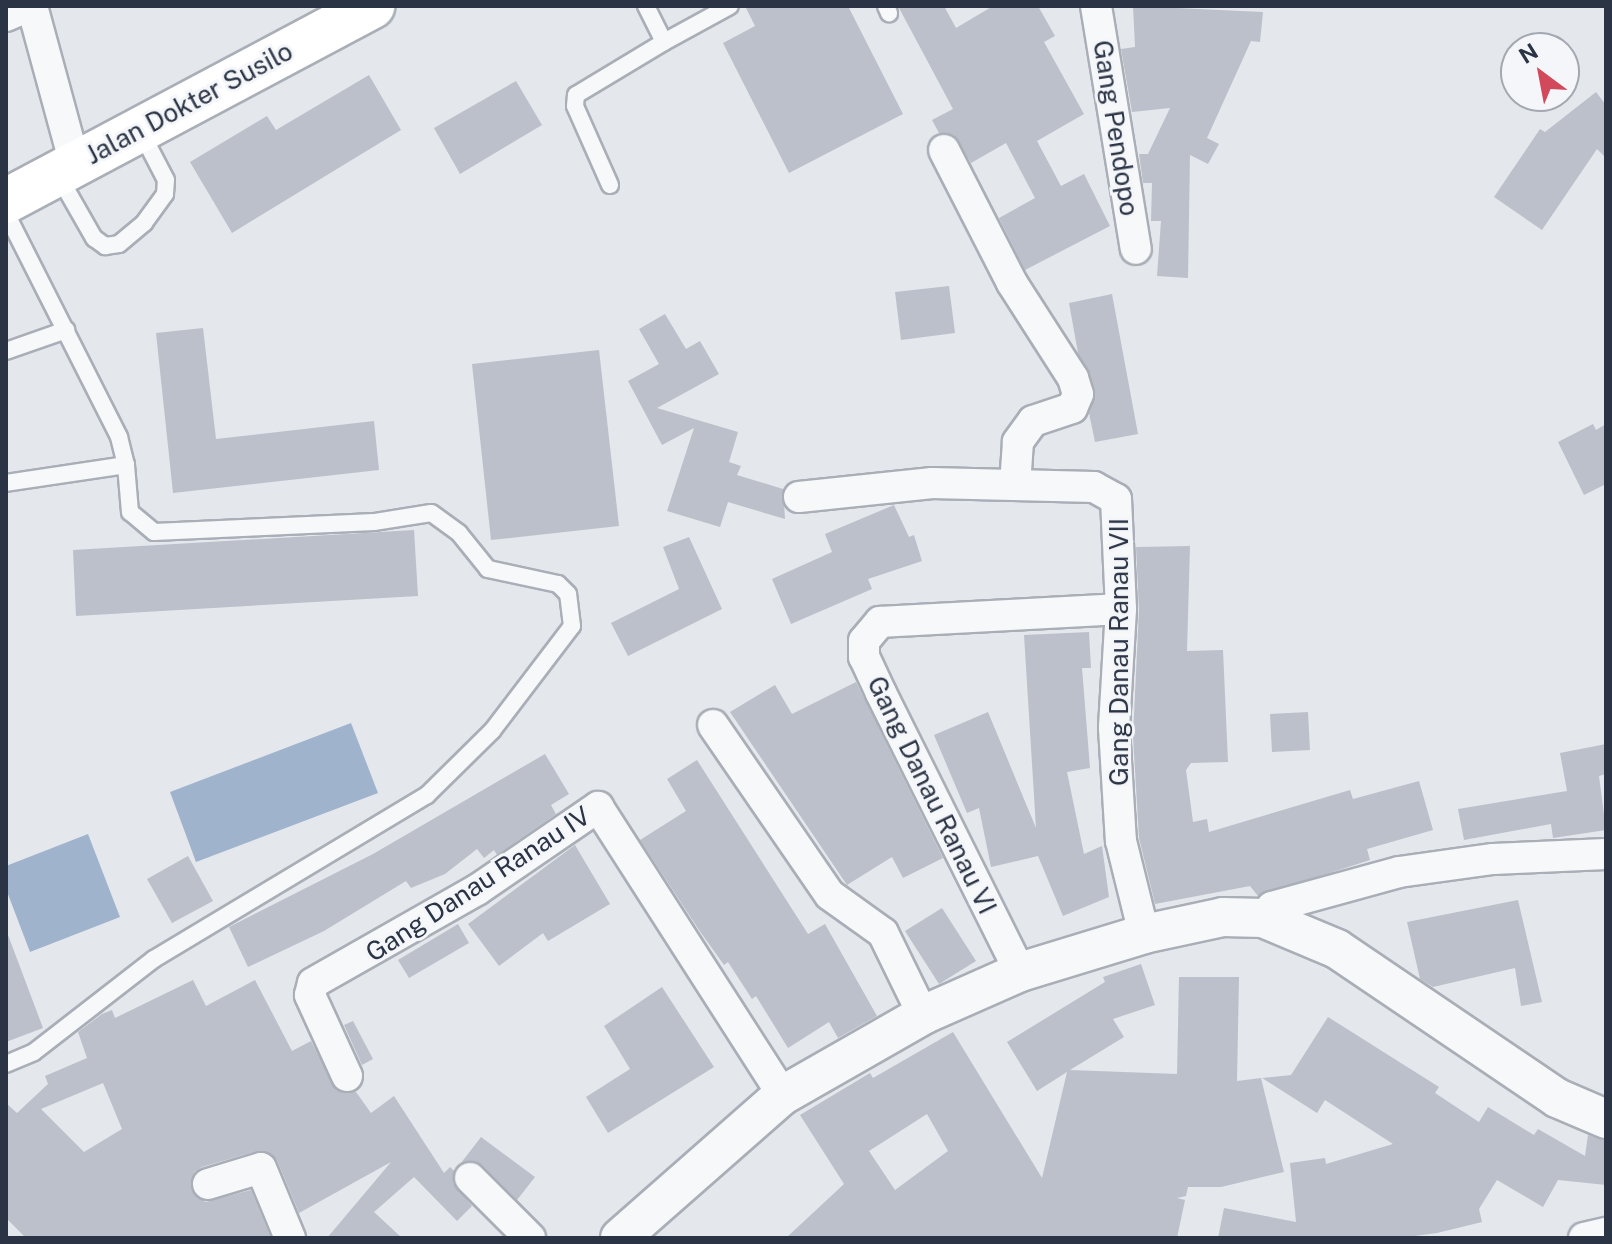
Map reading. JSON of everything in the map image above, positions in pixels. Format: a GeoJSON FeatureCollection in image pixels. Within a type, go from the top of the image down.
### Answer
{"type":"FeatureCollection","features":[{"type":"Feature","properties":{"kind":"main road","name":"Jalan Dokter Susilo"},"geometry":{"type":"LineString","coordinates":[[6,201],[372,6]]}},
{"type":"Feature","properties":{"kind":"street"},"geometry":{"type":"LineString","coordinates":[[6,16],[30,6],[66,169]]}},
{"type":"Feature","properties":{"kind":"street","name":"Gang Pendopo"},"geometry":{"type":"LineString","coordinates":[[1096,6],[1136,249]]}},
{"type":"Feature","properties":{"kind":"street"},"geometry":{"type":"LineString","coordinates":[[944,150],[1012,283],[1073,378],[1078,394],[1072,408],[1033,421],[1018,442],[1015,485]]}},
{"type":"Feature","properties":{"kind":"street","name":"Gang Danau Ranau VII"},"geometry":{"type":"LineString","coordinates":[[799,497],[932,483],[1094,487],[1116,499],[1121,609],[1114,728],[1121,841],[1144,934]]}},
{"type":"Feature","properties":{"kind":"street","name":"Gang Danau Ranau VI"},"geometry":{"type":"LineString","coordinates":[[1020,972],[864,657],[864,641],[880,622],[1121,609]]}},
{"type":"Feature","properties":{"kind":"street"},"geometry":{"type":"LineString","coordinates":[[713,725],[830,895],[883,933],[923,1015]]}},
{"type":"Feature","properties":{"kind":"street","name":"Gang Danau Ranau IV"},"geometry":{"type":"LineString","coordinates":[[347,1076],[310,995],[313,983],[477,890],[598,807],[783,1095]]}},
{"type":"Feature","properties":{"kind":"street"},"geometry":{"type":"LineString","coordinates":[[1263,918],[1272,907],[1399,872],[1493,859],[1606,854]]}},
{"type":"Feature","properties":{"kind":"street"},"geometry":{"type":"LineString","coordinates":[[620,1238],[783,1095],[923,1015],[1020,972],[1144,934],[1223,917],[1263,918],[1337,949],[1557,1098],[1606,1119]]}},
{"type":"Feature","properties":{"kind":"street"},"geometry":{"type":"LineString","coordinates":[[208,1184],[261,1168],[290,1238]]}},
{"type":"Feature","properties":{"kind":"street"},"geometry":{"type":"LineString","coordinates":[[470,1178],[530,1238]]}},
{"type":"Feature","properties":{"kind":"street"},"geometry":{"type":"LineString","coordinates":[[1584,1238],[1606,1233]]}},
{"type":"Feature","properties":{"kind":"lane"},"geometry":{"type":"LineString","coordinates":[[646,6],[664,42]]}},
{"type":"Feature","properties":{"kind":"lane"},"geometry":{"type":"LineString","coordinates":[[610,185],[575,106],[576,95],[730,6]]}},
{"type":"Feature","properties":{"kind":"lane"},"geometry":{"type":"LineString","coordinates":[[66,169],[94,238],[105,246],[119,244],[144,223],[165,194],[166,180],[140,129]]}},
{"type":"Feature","properties":{"kind":"lane"},"geometry":{"type":"LineString","coordinates":[[6,213],[119,437],[126,465],[130,512],[154,532],[374,522],[431,513],[459,533],[488,569],[558,584],[568,594],[572,626],[492,731],[427,795],[154,959],[34,1052],[6,1064]]}},
{"type":"Feature","properties":{"kind":"lane"},"geometry":{"type":"LineString","coordinates":[[6,351],[66,330]]}},
{"type":"Feature","properties":{"kind":"lane"},"geometry":{"type":"LineString","coordinates":[[6,483],[126,465]]}},
{"type":"Feature","properties":{"kind":"water"},"geometry":{"type":"Polygon","coordinates":[[[351,723],[378,793],[196,862],[170,792],[351,723]]]}},
{"type":"Feature","properties":{"kind":"water"},"geometry":{"type":"Polygon","coordinates":[[[88,834],[120,917],[30,952],[6,889],[6,866],[88,834]]]}},
{"type":"Feature","properties":{"kind":"building"},"geometry":{"type":"Polygon","coordinates":[[[745,6],[848,6],[903,114],[789,173],[723,43],[755,26],[745,6]]]}},
{"type":"Feature","properties":{"kind":"building"},"geometry":{"type":"Polygon","coordinates":[[[898,6],[944,6],[956,28],[993,6],[1038,6],[1055,36],[1044,42],[1084,114],[1037,141],[1061,186],[1084,174],[1110,226],[1025,270],[999,218],[1035,198],[1006,143],[971,163],[954,135],[939,133],[932,120],[953,109],[898,6]]]}},
{"type":"Feature","properties":{"kind":"building"},"geometry":{"type":"Polygon","coordinates":[[[1133,6],[1263,12],[1260,42],[1251,41],[1207,138],[1219,144],[1208,164],[1190,155],[1188,278],[1157,276],[1161,221],[1151,221],[1152,183],[1143,183],[1139,154],[1148,154],[1170,108],[1132,112],[1121,49],[1135,47],[1133,6]]]}},
{"type":"Feature","properties":{"kind":"building"},"geometry":{"type":"Polygon","coordinates":[[[369,75],[401,130],[232,233],[190,162],[267,116],[276,130],[369,75]]]}},
{"type":"Feature","properties":{"kind":"building"},"geometry":{"type":"Polygon","coordinates":[[[516,81],[542,125],[460,174],[434,128],[516,81]]]}},
{"type":"Feature","properties":{"kind":"building"},"geometry":{"type":"Polygon","coordinates":[[[1596,92],[1606,105],[1606,158],[1597,149],[1542,230],[1494,197],[1540,129],[1545,132],[1570,112],[1580,112],[1580,105],[1596,92]]]}},
{"type":"Feature","properties":{"kind":"building"},"geometry":{"type":"Polygon","coordinates":[[[949,286],[955,333],[901,340],[895,292],[949,286]]]}},
{"type":"Feature","properties":{"kind":"building"},"geometry":{"type":"Polygon","coordinates":[[[1112,294],[1138,434],[1095,442],[1089,413],[1095,389],[1078,353],[1069,303],[1112,294]]]}},
{"type":"Feature","properties":{"kind":"building"},"geometry":{"type":"Polygon","coordinates":[[[665,314],[686,349],[700,341],[719,374],[657,408],[738,432],[729,462],[741,466],[737,475],[783,489],[785,519],[728,502],[720,527],[667,511],[694,428],[662,445],[628,381],[659,364],[639,329],[665,314]]]}},
{"type":"Feature","properties":{"kind":"building"},"geometry":{"type":"Polygon","coordinates":[[[203,328],[216,439],[374,421],[379,470],[173,493],[156,333],[203,328]]]}},
{"type":"Feature","properties":{"kind":"building"},"geometry":{"type":"Polygon","coordinates":[[[599,350],[619,526],[491,540],[472,364],[599,350]]]}},
{"type":"Feature","properties":{"kind":"building"},"geometry":{"type":"Polygon","coordinates":[[[1593,424],[1596,430],[1606,424],[1606,484],[1584,495],[1558,442],[1593,424]]]}},
{"type":"Feature","properties":{"kind":"building"},"geometry":{"type":"Polygon","coordinates":[[[894,505],[909,537],[914,535],[922,561],[868,579],[872,589],[791,624],[772,579],[832,552],[825,534],[894,505]]]}},
{"type":"Feature","properties":{"kind":"building"},"geometry":{"type":"Polygon","coordinates":[[[414,530],[418,596],[76,616],[73,550],[414,530]]]}},
{"type":"Feature","properties":{"kind":"building"},"geometry":{"type":"Polygon","coordinates":[[[689,537],[722,609],[628,656],[611,623],[679,589],[663,547],[689,537]]]}},
{"type":"Feature","properties":{"kind":"building"},"geometry":{"type":"Polygon","coordinates":[[[1190,546],[1187,651],[1223,650],[1228,762],[1191,763],[1186,770],[1193,822],[1207,819],[1209,832],[1350,790],[1353,799],[1419,781],[1433,830],[1367,849],[1370,860],[1258,896],[1250,886],[1155,904],[1139,838],[1133,736],[1139,610],[1136,547],[1190,546]]]}},
{"type":"Feature","properties":{"kind":"building"},"geometry":{"type":"Polygon","coordinates":[[[1089,632],[1091,668],[1082,668],[1090,768],[1067,772],[1084,854],[1102,846],[1109,897],[1063,916],[1038,856],[991,867],[979,808],[967,813],[934,735],[988,712],[1036,828],[1024,635],[1089,632]]]}},
{"type":"Feature","properties":{"kind":"building"},"geometry":{"type":"Polygon","coordinates":[[[856,682],[943,858],[903,878],[892,857],[847,885],[730,712],[775,685],[792,714],[856,682]]]}},
{"type":"Feature","properties":{"kind":"building"},"geometry":{"type":"Polygon","coordinates":[[[1308,712],[1310,750],[1272,752],[1270,714],[1308,712]]]}},
{"type":"Feature","properties":{"kind":"building"},"geometry":{"type":"Polygon","coordinates":[[[1606,744],[1606,774],[1599,776],[1606,830],[1553,838],[1551,824],[1464,840],[1458,809],[1567,791],[1560,753],[1606,744]]]}},
{"type":"Feature","properties":{"kind":"building"},"geometry":{"type":"Polygon","coordinates":[[[545,754],[569,794],[551,805],[556,814],[497,855],[494,850],[484,858],[477,849],[445,874],[411,888],[406,881],[324,931],[248,967],[229,927],[373,854],[545,754]]]}},
{"type":"Feature","properties":{"kind":"building"},"geometry":{"type":"Polygon","coordinates":[[[697,760],[808,934],[825,924],[877,1016],[838,1038],[829,1022],[788,1048],[756,996],[752,999],[728,962],[724,965],[699,930],[640,840],[686,811],[667,779],[697,760]]]}},
{"type":"Feature","properties":{"kind":"building"},"geometry":{"type":"Polygon","coordinates":[[[575,845],[610,904],[548,941],[543,933],[499,966],[468,924],[575,845]]]}},
{"type":"Feature","properties":{"kind":"building"},"geometry":{"type":"Polygon","coordinates":[[[188,856],[213,901],[172,923],[147,879],[188,856]]]}},
{"type":"Feature","properties":{"kind":"building"},"geometry":{"type":"Polygon","coordinates":[[[1518,900],[1542,1002],[1521,1006],[1515,968],[1433,987],[1420,979],[1407,922],[1518,900]]]}},
{"type":"Feature","properties":{"kind":"building"},"geometry":{"type":"Polygon","coordinates":[[[942,908],[976,961],[939,984],[905,931],[942,908]]]}},
{"type":"Feature","properties":{"kind":"building"},"geometry":{"type":"Polygon","coordinates":[[[458,924],[469,943],[409,978],[398,960],[458,924]]]}},
{"type":"Feature","properties":{"kind":"building"},"geometry":{"type":"Polygon","coordinates":[[[6,936],[43,1028],[6,1042],[6,936]]]}},
{"type":"Feature","properties":{"kind":"building"},"geometry":{"type":"Polygon","coordinates":[[[1141,964],[1155,1005],[1113,1019],[1124,1037],[1070,1070],[1177,1074],[1179,977],[1239,977],[1237,1081],[1261,1078],[1284,1172],[1221,1187],[1188,1187],[1186,1196],[1177,1198],[1185,1200],[1177,1238],[786,1238],[844,1184],[800,1115],[870,1073],[873,1078],[953,1032],[1042,1178],[1067,1072],[1037,1091],[1007,1042],[1105,982],[1103,977],[1141,964]],[[927,1114],[869,1151],[895,1190],[948,1151],[927,1114]]]}},
{"type":"Feature","properties":{"kind":"building"},"geometry":{"type":"Polygon","coordinates":[[[193,980],[206,1006],[255,980],[292,1051],[311,1041],[336,1090],[356,1092],[371,1113],[394,1096],[444,1173],[450,1167],[454,1171],[453,1183],[472,1206],[457,1221],[414,1177],[374,1212],[402,1238],[327,1238],[391,1162],[299,1213],[277,1160],[257,1151],[202,1167],[194,1172],[191,1188],[205,1202],[251,1190],[271,1238],[26,1238],[6,1218],[6,1103],[17,1113],[48,1084],[45,1076],[87,1058],[78,1032],[112,1010],[115,1018],[193,980]],[[103,1083],[41,1109],[84,1152],[122,1129],[103,1083]]]}},
{"type":"Feature","properties":{"kind":"building"},"geometry":{"type":"Polygon","coordinates":[[[662,987],[714,1067],[608,1133],[586,1097],[630,1069],[604,1026],[662,987]]]}},
{"type":"Feature","properties":{"kind":"building"},"geometry":{"type":"Polygon","coordinates":[[[1328,1017],[1439,1087],[1435,1093],[1479,1122],[1488,1107],[1534,1135],[1538,1129],[1585,1156],[1588,1135],[1606,1141],[1606,1185],[1558,1180],[1543,1207],[1497,1180],[1479,1209],[1482,1222],[1437,1233],[1399,1238],[1218,1238],[1224,1208],[1296,1222],[1290,1163],[1325,1158],[1326,1164],[1393,1144],[1325,1100],[1317,1113],[1262,1078],[1291,1075],[1328,1017]]]}},
{"type":"Feature","properties":{"kind":"building"},"geometry":{"type":"Polygon","coordinates":[[[353,1021],[373,1059],[362,1065],[344,1025],[353,1021]]]}},
{"type":"Feature","properties":{"kind":"building"},"geometry":{"type":"Polygon","coordinates":[[[481,1137],[535,1177],[517,1200],[482,1165],[461,1163],[481,1137]]]}}]}
